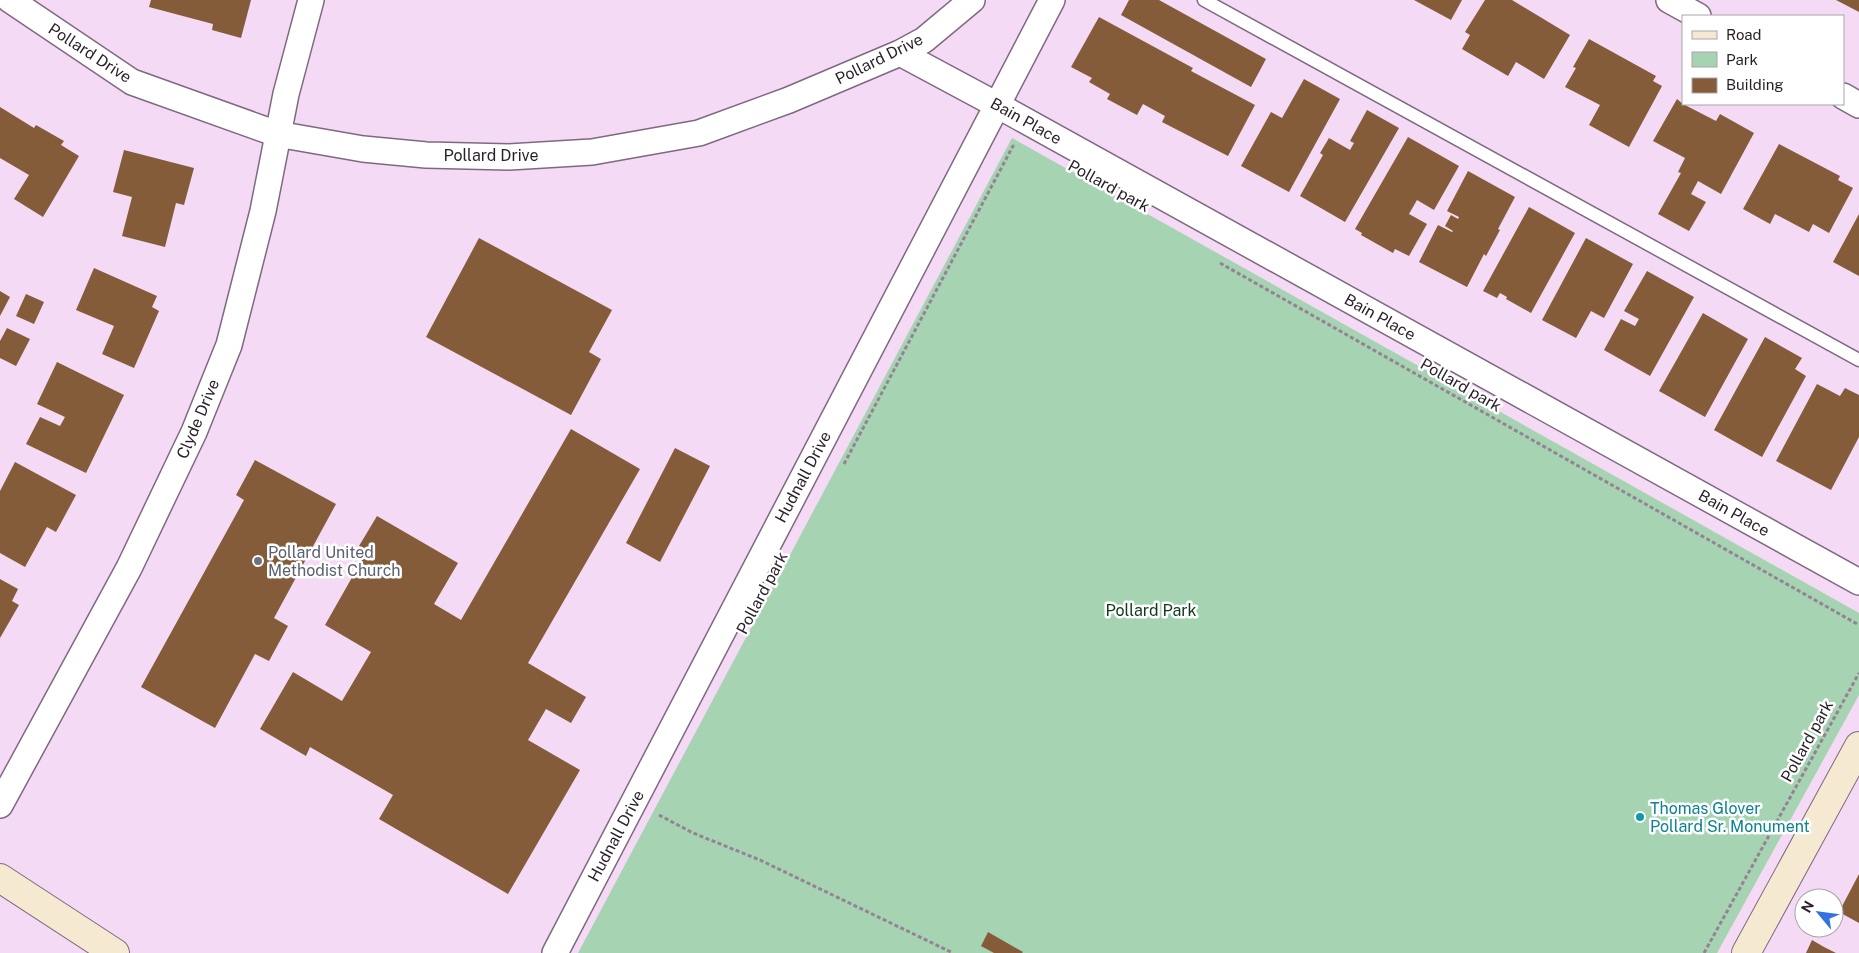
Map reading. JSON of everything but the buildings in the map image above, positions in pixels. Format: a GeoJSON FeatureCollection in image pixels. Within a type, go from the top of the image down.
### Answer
{"type":"FeatureCollection","features":[{"type":"Feature","properties":{"kind":"street","name":"Pollard Drive"},"geometry":{"type":"LineString","coordinates":[[10,0],[132,82],[277,134],[363,149],[426,155],[509,157],[592,152],[699,133],[789,100],[900,53],[924,40],[972,0]]}},
{"type":"Feature","properties":{"kind":"street","name":"Clyde Drive"},"geometry":{"type":"LineString","coordinates":[[0,805],[129,568],[194,432],[229,345],[263,211],[277,134],[312,0]]}},
{"type":"Feature","properties":{"kind":"street","name":"Hudnall Drive"},"geometry":{"type":"LineString","coordinates":[[555,953],[1052,0]]}},
{"type":"Feature","properties":{"kind":"street"},"geometry":{"type":"LineString","coordinates":[[1668,0],[1696,15]]}},
{"type":"Feature","properties":{"kind":"street","name":"Bain Place"},"geometry":{"type":"LineString","coordinates":[[900,53],[1859,582]]}},
{"type":"Feature","properties":{"kind":"street"},"geometry":{"type":"LineString","coordinates":[[1844,97],[1859,105]]}},
{"type":"Feature","properties":{"kind":"street"},"geometry":{"type":"LineString","coordinates":[[1746,953],[1859,746]]}},
{"type":"Feature","properties":{"kind":"street"},"geometry":{"type":"LineString","coordinates":[[0,878],[115,953]]}},
{"type":"Feature","properties":{"kind":"lane"},"geometry":{"type":"LineString","coordinates":[[1204,0],[1859,360]]}},
{"type":"Feature","properties":{"kind":"path"},"geometry":{"type":"LineString","coordinates":[[840,472],[1013,146],[1022,151]]}},
{"type":"Feature","properties":{"kind":"path","name":"Pollard park"},"geometry":{"type":"LineString","coordinates":[[1219,263],[1859,625]]}},
{"type":"Feature","properties":{"kind":"path","name":"Pollard park"},"geometry":{"type":"LineString","coordinates":[[1704,953],[1859,672]]}},
{"type":"Feature","properties":{"kind":"path"},"geometry":{"type":"LineString","coordinates":[[663,806],[658,815],[693,833],[760,860],[953,953]]}},
{"type":"Feature","properties":{"kind":"green space","name":"Pollard Park"},"geometry":{"type":"Polygon","coordinates":[[[1012,138],[1859,613],[1859,695],[1717,953],[578,953],[1012,138]]]}},
{"type":"Feature","properties":{"kind":"place","name":"Pollard United Methodist Church"},"geometry":{"type":"Point","coordinates":[258,561]}},
{"type":"Feature","properties":{"kind":"place","name":"Thomas Glover Pollard Sr. Monument"},"geometry":{"type":"Point","coordinates":[1640,817]}}]}
